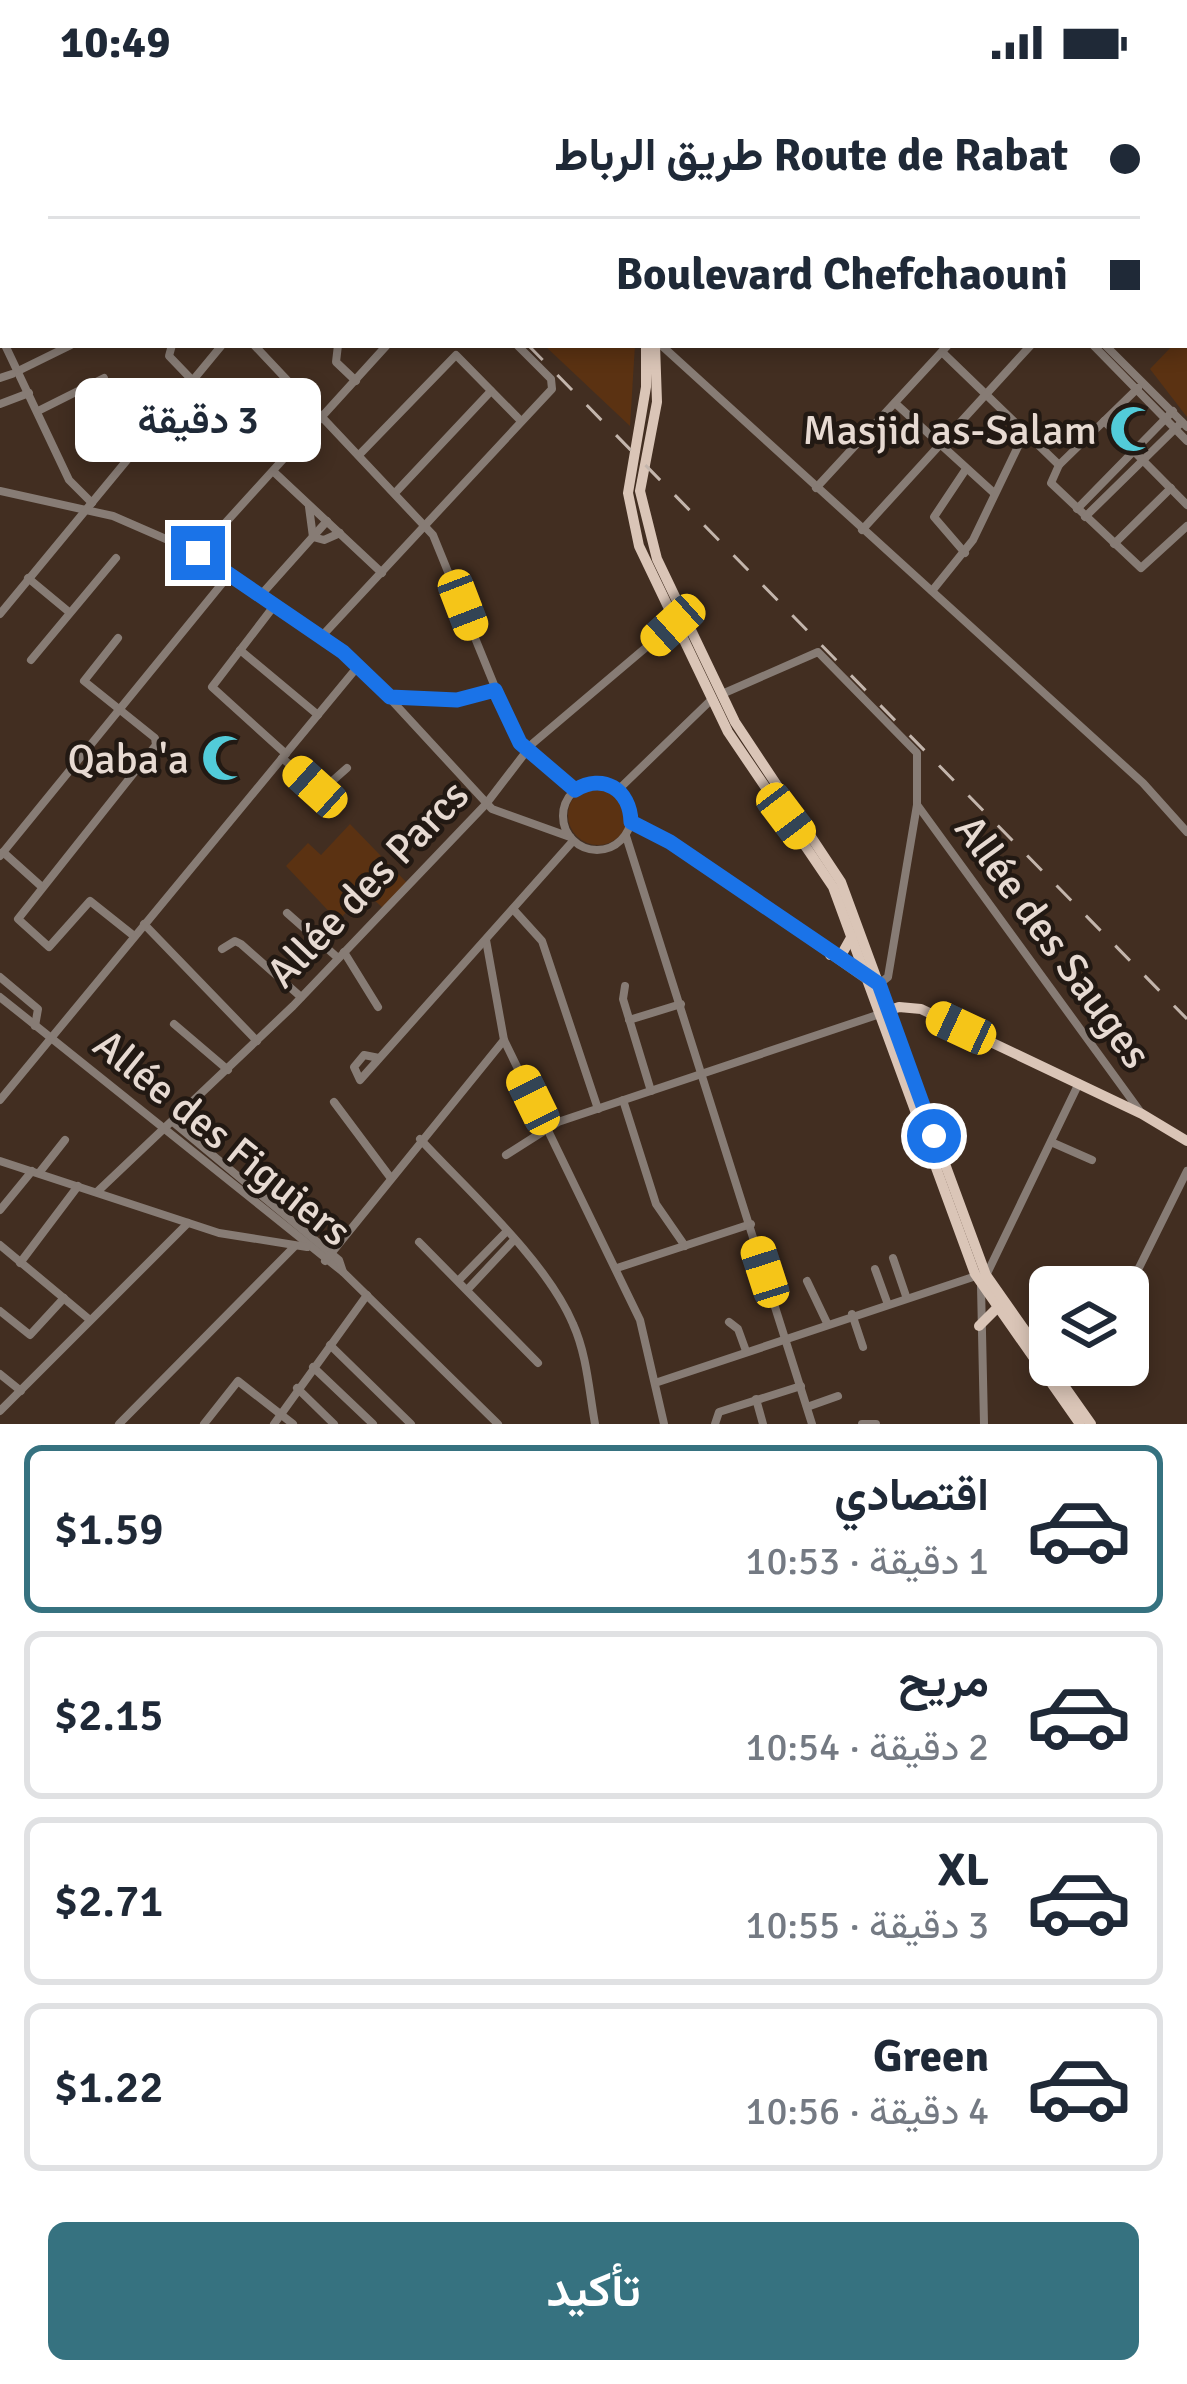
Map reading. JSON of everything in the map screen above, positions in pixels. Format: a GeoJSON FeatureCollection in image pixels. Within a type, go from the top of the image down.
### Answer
{"type":"FeatureCollection","features":[{"type":"Feature","properties":{"kind":"main road"},"geometry":{"type":"LineString","coordinates":[[646,348],[646,387],[628,505],[715,698],[827,874],[874,983]]}},
{"type":"Feature","properties":{"kind":"main road"},"geometry":{"type":"LineString","coordinates":[[663,348],[640,502],[677,621]]}},
{"type":"Feature","properties":{"kind":"main road"},"geometry":{"type":"LineString","coordinates":[[715,698],[835,868],[981,1278],[996,1309],[1080,1424]]}},
{"type":"Feature","properties":{"kind":"main road"},"geometry":{"type":"LineString","coordinates":[[830,955],[843,952],[852,935]]}},
{"type":"Feature","properties":{"kind":"main road"},"geometry":{"type":"LineString","coordinates":[[884,1011],[922,1009],[1142,1114],[1187,1142]]}},
{"type":"Feature","properties":{"kind":"main road"},"geometry":{"type":"LineString","coordinates":[[981,1278],[1029,1339]]}},
{"type":"Feature","properties":{"kind":"main road"},"geometry":{"type":"LineString","coordinates":[[979,1325],[996,1309]]}},
{"type":"Feature","properties":{"kind":"main road"},"geometry":{"type":"LineString","coordinates":[[1064,1386],[1090,1424]]}},
{"type":"Feature","properties":{"kind":"street"},"geometry":{"type":"LineString","coordinates":[[6,348],[69,480],[89,507]]}},
{"type":"Feature","properties":{"kind":"street"},"geometry":{"type":"LineString","coordinates":[[0,378],[65,348]]}},
{"type":"Feature","properties":{"kind":"street"},"geometry":{"type":"LineString","coordinates":[[171,348],[169,356],[193,381]]}},
{"type":"Feature","properties":{"kind":"street"},"geometry":{"type":"LineString","coordinates":[[0,614],[4,600],[89,507],[220,348]]}},
{"type":"Feature","properties":{"kind":"street"},"geometry":{"type":"LineString","coordinates":[[257,348],[425,524],[441,547],[495,690],[527,749],[575,790]]}},
{"type":"Feature","properties":{"kind":"street"},"geometry":{"type":"LineString","coordinates":[[337,348],[335,362],[356,381]]}},
{"type":"Feature","properties":{"kind":"street"},"geometry":{"type":"LineString","coordinates":[[198,553],[384,348]]}},
{"type":"Feature","properties":{"kind":"street"},"geometry":{"type":"LineString","coordinates":[[321,637],[553,384],[521,348]]}},
{"type":"Feature","properties":{"kind":"street"},"geometry":{"type":"LineString","coordinates":[[666,348],[680,366],[1143,783],[1187,832]]}},
{"type":"Feature","properties":{"kind":"street"},"geometry":{"type":"LineString","coordinates":[[816,488],[945,348],[1059,465]]}},
{"type":"Feature","properties":{"kind":"street"},"geometry":{"type":"LineString","coordinates":[[862,530],[1028,348]]}},
{"type":"Feature","properties":{"kind":"street"},"geometry":{"type":"LineString","coordinates":[[1097,348],[1182,425],[1187,441]]}},
{"type":"Feature","properties":{"kind":"street"},"geometry":{"type":"LineString","coordinates":[[1108,348],[1170,414]]}},
{"type":"Feature","properties":{"kind":"street"},"geometry":{"type":"LineString","coordinates":[[359,455],[456,355],[521,421]]}},
{"type":"Feature","properties":{"kind":"street"},"geometry":{"type":"LineString","coordinates":[[658,361],[680,366]]}},
{"type":"Feature","properties":{"kind":"street"},"geometry":{"type":"LineString","coordinates":[[38,411],[104,378]]}},
{"type":"Feature","properties":{"kind":"street"},"geometry":{"type":"LineString","coordinates":[[1138,388],[1059,465],[1051,483],[1144,568],[1187,526]]}},
{"type":"Feature","properties":{"kind":"street"},"geometry":{"type":"LineString","coordinates":[[395,493],[491,391]]}},
{"type":"Feature","properties":{"kind":"street"},"geometry":{"type":"LineString","coordinates":[[0,404],[28,393]]}},
{"type":"Feature","properties":{"kind":"street"},"geometry":{"type":"LineString","coordinates":[[895,403],[994,493]]}},
{"type":"Feature","properties":{"kind":"street"},"geometry":{"type":"LineString","coordinates":[[1077,509],[1170,414]]}},
{"type":"Feature","properties":{"kind":"street"},"geometry":{"type":"LineString","coordinates":[[1104,421],[1187,505]]}},
{"type":"Feature","properties":{"kind":"street"},"geometry":{"type":"LineString","coordinates":[[1085,517],[1182,425]]}},
{"type":"Feature","properties":{"kind":"street"},"geometry":{"type":"LineString","coordinates":[[932,591],[965,553],[1025,432]]}},
{"type":"Feature","properties":{"kind":"street"},"geometry":{"type":"LineString","coordinates":[[965,553],[934,514],[966,469]]}},
{"type":"Feature","properties":{"kind":"street"},"geometry":{"type":"LineString","coordinates":[[274,472],[382,573]]}},
{"type":"Feature","properties":{"kind":"street"},"geometry":{"type":"LineString","coordinates":[[1114,544],[1171,488]]}},
{"type":"Feature","properties":{"kind":"street"},"geometry":{"type":"LineString","coordinates":[[0,491],[89,507],[198,553],[359,665],[486,804],[601,851],[626,836]]}},
{"type":"Feature","properties":{"kind":"street"},"geometry":{"type":"LineString","coordinates":[[308,503],[313,537]]}},
{"type":"Feature","properties":{"kind":"street"},"geometry":{"type":"LineString","coordinates":[[260,596],[327,520]]}},
{"type":"Feature","properties":{"kind":"street"},"geometry":{"type":"LineString","coordinates":[[313,537],[325,540],[340,533]]}},
{"type":"Feature","properties":{"kind":"street"},"geometry":{"type":"LineString","coordinates":[[32,660],[116,559]]}},
{"type":"Feature","properties":{"kind":"street"},"geometry":{"type":"LineString","coordinates":[[42,887],[2,854],[230,574]]}},
{"type":"Feature","properties":{"kind":"street"},"geometry":{"type":"LineString","coordinates":[[28,578],[69,612]]}},
{"type":"Feature","properties":{"kind":"street"},"geometry":{"type":"LineString","coordinates":[[274,606],[212,690],[321,791],[347,768]]}},
{"type":"Feature","properties":{"kind":"street","name":"Allée des Parcs"},"geometry":{"type":"LineString","coordinates":[[97,1192],[174,1124],[302,997],[486,804],[527,749],[677,621]]}},
{"type":"Feature","properties":{"kind":"street"},"geometry":{"type":"LineString","coordinates":[[118,638],[84,681],[155,738],[156,746],[18,919],[49,947],[90,901],[134,936]]}},
{"type":"Feature","properties":{"kind":"street"},"geometry":{"type":"LineString","coordinates":[[239,650],[318,715]]}},
{"type":"Feature","properties":{"kind":"street"},"geometry":{"type":"LineString","coordinates":[[619,789],[715,698],[818,652],[917,753],[917,805],[891,972],[874,983],[670,842],[631,822]]}},
{"type":"Feature","properties":{"kind":"street"},"geometry":{"type":"LineString","coordinates":[[0,1100],[359,665]]}},
{"type":"Feature","properties":{"kind":"street"},"geometry":{"type":"LineString","coordinates":[[390,697],[457,700],[495,690]]}},
{"type":"Feature","properties":{"kind":"street"},"geometry":{"type":"LineString","coordinates":[[575,790],[601,782],[619,789],[627,799],[631,822],[626,836],[812,1424]]}},
{"type":"Feature","properties":{"kind":"street"},"geometry":{"type":"LineString","coordinates":[[546,831],[563,819],[575,790]]}},
{"type":"Feature","properties":{"kind":"street","name":"Allée des Sauges"},"geometry":{"type":"LineString","coordinates":[[917,805],[1142,1114]]}},
{"type":"Feature","properties":{"kind":"street"},"geometry":{"type":"LineString","coordinates":[[563,819],[572,839]]}},
{"type":"Feature","properties":{"kind":"street"},"geometry":{"type":"LineString","coordinates":[[379,1058],[572,839]]}},
{"type":"Feature","properties":{"kind":"street"},"geometry":{"type":"LineString","coordinates":[[513,909],[542,941],[598,1108]]}},
{"type":"Feature","properties":{"kind":"street"},"geometry":{"type":"LineString","coordinates":[[287,913],[341,956],[378,1006]]}},
{"type":"Feature","properties":{"kind":"street"},"geometry":{"type":"LineString","coordinates":[[144,925],[257,1041]]}},
{"type":"Feature","properties":{"kind":"street"},"geometry":{"type":"LineString","coordinates":[[486,940],[504,1040],[640,1320],[664,1424]]}},
{"type":"Feature","properties":{"kind":"street"},"geometry":{"type":"LineString","coordinates":[[222,949],[235,941],[242,944],[302,997]]}},
{"type":"Feature","properties":{"kind":"street"},"geometry":{"type":"LineString","coordinates":[[0,977],[38,1009],[35,1026]]}},
{"type":"Feature","properties":{"kind":"street"},"geometry":{"type":"LineString","coordinates":[[625,986],[629,1020],[651,1091]]}},
{"type":"Feature","properties":{"kind":"street","name":"Allée des Figuiers"},"geometry":{"type":"LineString","coordinates":[[0,997],[305,1244],[328,1257],[499,1424]]}},
{"type":"Feature","properties":{"kind":"street"},"geometry":{"type":"LineString","coordinates":[[629,1020],[681,1004]]}},
{"type":"Feature","properties":{"kind":"street"},"geometry":{"type":"LineString","coordinates":[[506,1155],[598,1108],[884,1011]]}},
{"type":"Feature","properties":{"kind":"street"},"geometry":{"type":"LineString","coordinates":[[174,1024],[228,1070]]}},
{"type":"Feature","properties":{"kind":"street"},"geometry":{"type":"LineString","coordinates":[[328,1257],[504,1040]]}},
{"type":"Feature","properties":{"kind":"street"},"geometry":{"type":"LineString","coordinates":[[984,1424],[981,1278],[1079,1083]]}},
{"type":"Feature","properties":{"kind":"street"},"geometry":{"type":"LineString","coordinates":[[623,1100],[656,1204],[685,1246]]}},
{"type":"Feature","properties":{"kind":"street"},"geometry":{"type":"LineString","coordinates":[[334,1102],[390,1178]]}},
{"type":"Feature","properties":{"kind":"street","name":"Allée des Figuiers"},"geometry":{"type":"LineString","coordinates":[[174,1124],[305,1244]]}},
{"type":"Feature","properties":{"kind":"street"},"geometry":{"type":"LineString","coordinates":[[420,1139],[509,1237],[573,1324],[595,1424]]}},
{"type":"Feature","properties":{"kind":"street"},"geometry":{"type":"LineString","coordinates":[[0,1210],[65,1140]]}},
{"type":"Feature","properties":{"kind":"street"},"geometry":{"type":"LineString","coordinates":[[1051,1142],[1092,1160]]}},
{"type":"Feature","properties":{"kind":"street"},"geometry":{"type":"LineString","coordinates":[[0,1161],[188,1223],[305,1244],[343,1233]]}},
{"type":"Feature","properties":{"kind":"street"},"geometry":{"type":"LineString","coordinates":[[1140,1266],[1187,1172]]}},
{"type":"Feature","properties":{"kind":"street"},"geometry":{"type":"LineString","coordinates":[[20,1263],[78,1186]]}},
{"type":"Feature","properties":{"kind":"street"},"geometry":{"type":"LineString","coordinates":[[0,1411],[188,1223]]}},
{"type":"Feature","properties":{"kind":"street"},"geometry":{"type":"LineString","coordinates":[[617,1268],[751,1224]]}},
{"type":"Feature","properties":{"kind":"street"},"geometry":{"type":"LineString","coordinates":[[459,1280],[509,1237]]}},
{"type":"Feature","properties":{"kind":"street"},"geometry":{"type":"LineString","coordinates":[[468,1289],[509,1237]]}},
{"type":"Feature","properties":{"kind":"street"},"geometry":{"type":"LineString","coordinates":[[419,1242],[538,1363]]}},
{"type":"Feature","properties":{"kind":"street"},"geometry":{"type":"LineString","coordinates":[[119,1424],[305,1244]]}},
{"type":"Feature","properties":{"kind":"street"},"geometry":{"type":"LineString","coordinates":[[0,1246],[90,1320]]}},
{"type":"Feature","properties":{"kind":"street"},"geometry":{"type":"LineString","coordinates":[[893,1258],[905,1296]]}},
{"type":"Feature","properties":{"kind":"street"},"geometry":{"type":"LineString","coordinates":[[875,1269],[887,1302]]}},
{"type":"Feature","properties":{"kind":"street"},"geometry":{"type":"LineString","coordinates":[[657,1383],[905,1296],[981,1278]]}},
{"type":"Feature","properties":{"kind":"street"},"geometry":{"type":"LineString","coordinates":[[807,1281],[827,1323]]}},
{"type":"Feature","properties":{"kind":"street"},"geometry":{"type":"LineString","coordinates":[[274,1424],[367,1294]]}},
{"type":"Feature","properties":{"kind":"street"},"geometry":{"type":"LineString","coordinates":[[0,1311],[30,1334],[64,1298]]}},
{"type":"Feature","properties":{"kind":"street"},"geometry":{"type":"LineString","coordinates":[[852,1314],[863,1347]]}},
{"type":"Feature","properties":{"kind":"street"},"geometry":{"type":"LineString","coordinates":[[729,1322],[738,1328],[746,1351]]}},
{"type":"Feature","properties":{"kind":"street"},"geometry":{"type":"LineString","coordinates":[[330,1346],[411,1424]]}},
{"type":"Feature","properties":{"kind":"street"},"geometry":{"type":"LineString","coordinates":[[313,1367],[373,1424]]}},
{"type":"Feature","properties":{"kind":"street"},"geometry":{"type":"LineString","coordinates":[[0,1374],[21,1391]]}},
{"type":"Feature","properties":{"kind":"street"},"geometry":{"type":"LineString","coordinates":[[205,1424],[238,1381],[293,1424]]}},
{"type":"Feature","properties":{"kind":"street"},"geometry":{"type":"LineString","coordinates":[[715,1424],[719,1412],[801,1386]]}},
{"type":"Feature","properties":{"kind":"street"},"geometry":{"type":"LineString","coordinates":[[297,1388],[334,1424]]}},
{"type":"Feature","properties":{"kind":"street"},"geometry":{"type":"LineString","coordinates":[[807,1407],[838,1396]]}},
{"type":"Feature","properties":{"kind":"street"},"geometry":{"type":"LineString","coordinates":[[756,1399],[763,1424]]}},
{"type":"Feature","properties":{"kind":"street"},"geometry":{"type":"LineString","coordinates":[[388,1424],[400,1414]]}},
{"type":"Feature","properties":{"kind":"street"},"geometry":{"type":"LineString","coordinates":[[862,1424],[876,1424]]}},
{"type":"Feature","properties":{"kind":"shaded area"},"geometry":{"type":"Polygon","coordinates":[[[547,348],[635,348],[630,426],[547,348]]]}},
{"type":"Feature","properties":{"kind":"shaded area"},"geometry":{"type":"Polygon","coordinates":[[[1170,348],[1187,348],[1187,417],[1150,369],[1170,348]]]}},
{"type":"Feature","properties":{"kind":"shaded area"},"geometry":{"type":"Polygon","coordinates":[[[598,785],[619,794],[628,815],[619,836],[598,845],[577,836],[568,815],[577,794],[598,785]]]}},
{"type":"Feature","properties":{"kind":"shaded area"},"geometry":{"type":"Polygon","coordinates":[[[350,824],[409,885],[383,908],[365,892],[338,921],[286,866],[308,843],[321,855],[350,824]]]}},
{"type":"Feature","properties":{"kind":"railway"},"geometry":{"type":"LineString","coordinates":[[531,348],[1187,1019]]}},
{"type":"Feature","properties":{"kind":"place","name":"Masjid as-Salam"},"geometry":{"type":"Point","coordinates":[1133,429]}},
{"type":"Feature","properties":{"kind":"place","name":"Qaba'a"},"geometry":{"type":"Point","coordinates":[225,758]}},
{"type":"Feature","properties":{"kind":"route"},"geometry":{"type":"LineString","coordinates":[[198,553],[343,652],[390,697],[457,700],[495,690],[520,743],[575,790],[592,782],[619,789],[631,810],[631,822],[655,832],[868,982],[879,984],[934,1136]]}}]}
